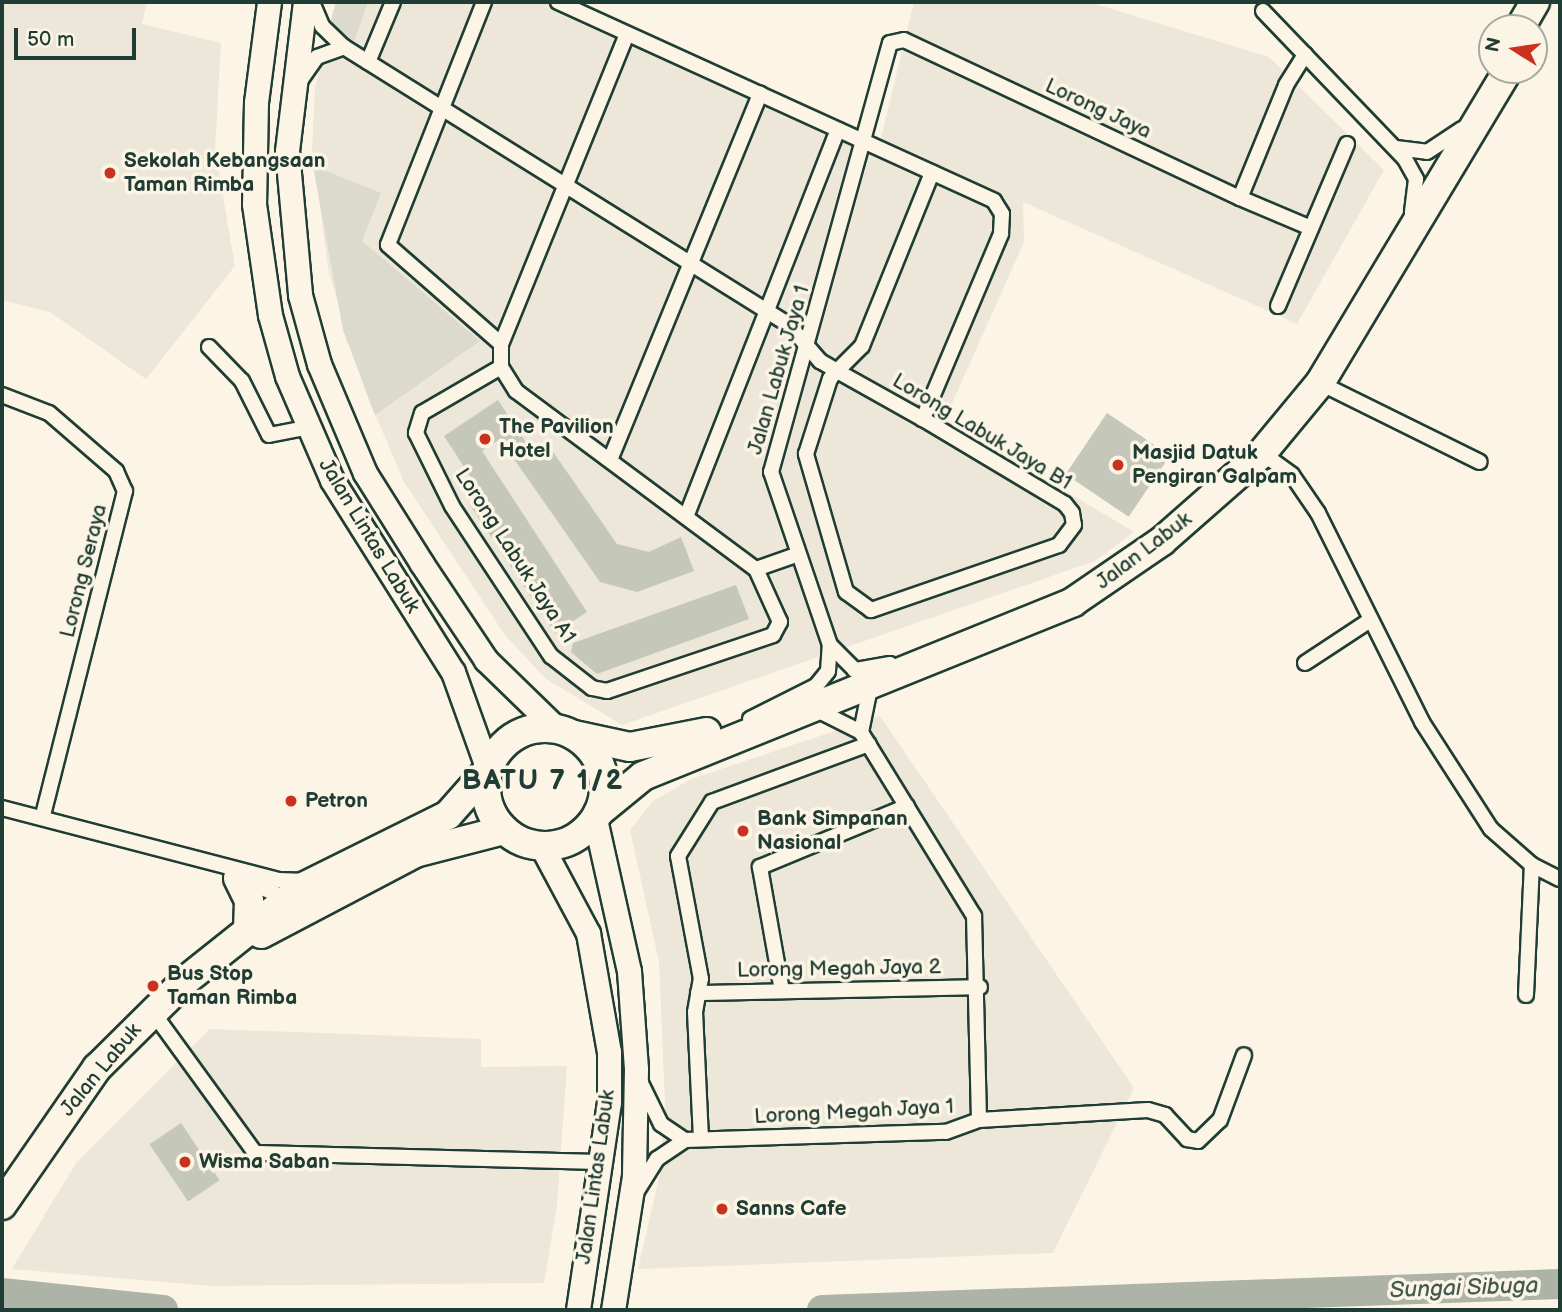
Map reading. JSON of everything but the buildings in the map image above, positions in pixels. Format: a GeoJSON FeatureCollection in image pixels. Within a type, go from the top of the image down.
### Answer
{"type":"FeatureCollection","features":[{"type":"Feature","properties":{"kind":"highway","name":"Jalan Labuk"},"geometry":{"type":"LineString","coordinates":[[565,732],[658,746],[750,719],[914,662],[1098,574],[1163,529],[1237,464],[1313,376],[1487,84]]}},
{"type":"Feature","properties":{"kind":"highway","name":"Jalan Labuk"},"geometry":{"type":"LineString","coordinates":[[596,816],[643,776],[870,688],[1073,602],[1162,541],[1262,453],[1320,383],[1500,84]]}},
{"type":"Feature","properties":{"kind":"highway"},"geometry":{"type":"LineString","coordinates":[[261,928],[286,898],[317,879],[425,830],[466,799],[488,770],[496,754],[523,732],[565,732],[588,746],[603,778],[596,816],[577,837],[542,847],[504,830],[488,802],[488,770]]}},
{"type":"Feature","properties":{"kind":"highway"},"geometry":{"type":"LineString","coordinates":[[286,898],[308,900],[415,853],[504,830]]}},
{"type":"Feature","properties":{"kind":"highway"},"geometry":{"type":"LineString","coordinates":[[261,928],[370,873]]}},
{"type":"Feature","properties":{"kind":"highway"},"geometry":{"type":"LineString","coordinates":[[238,878],[261,928]]}},
{"type":"Feature","properties":{"kind":"highway","name":"Jalan Labuk"},"geometry":{"type":"LineString","coordinates":[[2,1205],[85,1083],[152,1011],[221,953],[261,928]]}},
{"type":"Feature","properties":{"kind":"main road","name":"Jalan Lintas Labuk"},"geometry":{"type":"LineString","coordinates":[[269,2],[256,102],[254,204],[270,315],[306,428],[358,526],[453,672],[488,770]]}},
{"type":"Feature","properties":{"kind":"main road","name":"Jalan Lintas Labuk"},"geometry":{"type":"LineString","coordinates":[[305,2],[289,100],[288,186],[300,295],[341,424],[486,660],[565,732]]}},
{"type":"Feature","properties":{"kind":"main road","name":"Jalan Lintas Labuk"},"geometry":{"type":"LineString","coordinates":[[596,816],[629,971],[636,1069],[630,1206],[613,1310]]}},
{"type":"Feature","properties":{"kind":"main road","name":"Jalan Lintas Labuk"},"geometry":{"type":"LineString","coordinates":[[542,847],[569,891],[597,964],[609,1052],[601,1163],[578,1310]]}},
{"type":"Feature","properties":{"kind":"street","name":"Lorong Labuk Jaya B1"},"geometry":{"type":"LineString","coordinates":[[312,2],[323,26],[344,47],[570,184],[767,313],[837,371],[1065,504],[1074,525],[1059,545],[879,609],[861,607],[846,592],[806,465],[837,371]]}},
{"type":"Feature","properties":{"kind":"street"},"geometry":{"type":"LineString","coordinates":[[368,62],[393,2]]}},
{"type":"Feature","properties":{"kind":"street"},"geometry":{"type":"LineString","coordinates":[[484,2],[388,245],[501,344]]}},
{"type":"Feature","properties":{"kind":"street"},"geometry":{"type":"LineString","coordinates":[[558,2],[994,201],[1002,215],[1001,234],[923,419]]}},
{"type":"Feature","properties":{"kind":"street"},"geometry":{"type":"LineString","coordinates":[[1263,11],[1395,148],[1416,179],[1412,214]]}},
{"type":"Feature","properties":{"kind":"street"},"geometry":{"type":"LineString","coordinates":[[627,34],[570,184],[501,344],[501,368],[516,391],[756,569],[796,555]]}},
{"type":"Feature","properties":{"kind":"street","name":"Lorong Jaya"},"geometry":{"type":"LineString","coordinates":[[865,143],[888,47],[904,40],[1241,198]]}},
{"type":"Feature","properties":{"kind":"street"},"geometry":{"type":"LineString","coordinates":[[289,100],[317,57],[344,47]]}},
{"type":"Feature","properties":{"kind":"street"},"geometry":{"type":"LineString","coordinates":[[1305,55],[1286,85],[1241,198],[1311,228]]}},
{"type":"Feature","properties":{"kind":"street"},"geometry":{"type":"LineString","coordinates":[[610,460],[693,266],[760,94]]}},
{"type":"Feature","properties":{"kind":"street"},"geometry":{"type":"LineString","coordinates":[[1395,148],[1427,152],[1462,129]]}},
{"type":"Feature","properties":{"kind":"street"},"geometry":{"type":"LineString","coordinates":[[686,517],[838,130]]}},
{"type":"Feature","properties":{"kind":"street","name":"Jalan Labuk Jaya 1"},"geometry":{"type":"LineString","coordinates":[[830,645],[796,555],[771,472],[804,344],[865,143]]}},
{"type":"Feature","properties":{"kind":"street"},"geometry":{"type":"LineString","coordinates":[[1278,306],[1347,144]]}},
{"type":"Feature","properties":{"kind":"street"},"geometry":{"type":"LineString","coordinates":[[837,371],[862,346],[932,173]]}},
{"type":"Feature","properties":{"kind":"street"},"geometry":{"type":"LineString","coordinates":[[209,347],[242,382],[269,435],[306,428]]}},
{"type":"Feature","properties":{"kind":"street","name":"Lorong Labuk Jaya A1"},"geometry":{"type":"LineString","coordinates":[[501,368],[482,373],[416,422],[452,506],[551,656],[592,688],[607,691],[776,633],[780,622],[756,569]]}},
{"type":"Feature","properties":{"kind":"street"},"geometry":{"type":"LineString","coordinates":[[1320,383],[1480,462]]}},
{"type":"Feature","properties":{"kind":"street","name":"Lorong Seraya"},"geometry":{"type":"LineString","coordinates":[[2,395],[49,412],[116,471],[125,491],[42,818]]}},
{"type":"Feature","properties":{"kind":"street"},"geometry":{"type":"LineString","coordinates":[[1262,453],[1292,475],[1318,513],[1422,722],[1491,829],[1532,865],[1560,879]]}},
{"type":"Feature","properties":{"kind":"street"},"geometry":{"type":"LineString","coordinates":[[1305,663],[1370,621]]}},
{"type":"Feature","properties":{"kind":"street"},"geometry":{"type":"LineString","coordinates":[[830,645],[855,670],[914,662]]}},
{"type":"Feature","properties":{"kind":"street"},"geometry":{"type":"LineString","coordinates":[[750,719],[823,680],[830,645]]}},
{"type":"Feature","properties":{"kind":"street"},"geometry":{"type":"LineString","coordinates":[[865,738],[870,688]]}},
{"type":"Feature","properties":{"kind":"street"},"geometry":{"type":"LineString","coordinates":[[814,708],[865,738]]}},
{"type":"Feature","properties":{"kind":"street"},"geometry":{"type":"LineString","coordinates":[[701,1139],[698,993],[701,979],[676,870],[702,812],[722,797],[865,738]]}},
{"type":"Feature","properties":{"kind":"street","name":"Lorong Megah Jaya 1"},"geometry":{"type":"LineString","coordinates":[[685,1140],[946,1132],[979,1120],[980,987],[974,916],[865,738]]}},
{"type":"Feature","properties":{"kind":"street"},"geometry":{"type":"LineString","coordinates":[[782,991],[760,867],[907,806]]}},
{"type":"Feature","properties":{"kind":"street"},"geometry":{"type":"LineString","coordinates":[[2,808],[290,882],[317,879]]}},
{"type":"Feature","properties":{"kind":"street"},"geometry":{"type":"LineString","coordinates":[[190,858],[286,898]]}},
{"type":"Feature","properties":{"kind":"street"},"geometry":{"type":"LineString","coordinates":[[1526,995],[1532,865]]}},
{"type":"Feature","properties":{"kind":"street","name":"Lorong Megah Jaya 2"},"geometry":{"type":"LineString","coordinates":[[698,993],[980,987]]}},
{"type":"Feature","properties":{"kind":"street"},"geometry":{"type":"LineString","coordinates":[[152,1011],[255,1153],[601,1163]]}},
{"type":"Feature","properties":{"kind":"street"},"geometry":{"type":"LineString","coordinates":[[979,1120],[1148,1110],[1165,1115],[1187,1139],[1198,1141],[1220,1120],[1244,1055]]}},
{"type":"Feature","properties":{"kind":"street"},"geometry":{"type":"LineString","coordinates":[[630,1206],[657,1159],[685,1140],[661,1124],[636,1069]]}},
{"type":"Feature","properties":{"kind":"shaded area","name":"Sekolah Kebangsaan Taman Rimba"},"geometry":{"type":"Polygon","coordinates":[[[2,2],[147,2],[142,24],[221,43],[215,150],[235,266],[146,379],[50,312],[2,300],[2,2]]]}},
{"type":"Feature","properties":{"kind":"shaded area"},"geometry":{"type":"Polygon","coordinates":[[[336,2],[582,2],[881,138],[914,2],[1089,2],[1269,57],[1384,170],[1297,324],[1023,202],[1024,242],[945,419],[1134,532],[1095,561],[622,725],[545,678],[505,635],[404,482],[366,393],[329,273],[312,149],[315,88],[336,2]]]}},
{"type":"Feature","properties":{"kind":"shaded area"},"geometry":{"type":"Polygon","coordinates":[[[336,2],[368,2],[354,41],[329,27],[336,2]]]}},
{"type":"Feature","properties":{"kind":"shaded area"},"geometry":{"type":"Polygon","coordinates":[[[313,166],[381,193],[362,241],[480,341],[375,415],[343,330],[313,166]]]}},
{"type":"Feature","properties":{"kind":"shaded area"},"geometry":{"type":"Polygon","coordinates":[[[880,716],[1134,1088],[1053,1253],[638,1269],[660,1173],[665,1104],[659,962],[630,830],[653,801],[691,779],[880,716]]]}},
{"type":"Feature","properties":{"kind":"shaded area"},"geometry":{"type":"Polygon","coordinates":[[[210,1029],[481,1039],[481,1067],[567,1066],[557,1205],[544,1283],[212,1286],[12,1269],[76,1163],[210,1029]]]}},
{"type":"Feature","properties":{"kind":"waterway","name":"Sungai Sibuga"},"geometry":{"type":"LineString","coordinates":[[822,1310],[1560,1284]]}},
{"type":"Feature","properties":{"kind":"waterway","name":"Sungai Sibuga"},"geometry":{"type":"LineString","coordinates":[[2,1293],[163,1310]]}},
{"type":"Feature","properties":{"kind":"place","name":"Sekolah Kebangsaan Taman Rimba"},"geometry":{"type":"Point","coordinates":[110,173]}},
{"type":"Feature","properties":{"kind":"place","name":"The Pavilion Hotel"},"geometry":{"type":"Point","coordinates":[485,439]}},
{"type":"Feature","properties":{"kind":"place","name":"Masjid Datuk Pengiran Galpam"},"geometry":{"type":"Point","coordinates":[1118,465]}},
{"type":"Feature","properties":{"kind":"place","name":"Petron"},"geometry":{"type":"Point","coordinates":[291,801]}},
{"type":"Feature","properties":{"kind":"place","name":"Bank Simpanan Nasional"},"geometry":{"type":"Point","coordinates":[743,831]}},
{"type":"Feature","properties":{"kind":"place","name":"Bus Stop Taman Rimba"},"geometry":{"type":"Point","coordinates":[153,986]}},
{"type":"Feature","properties":{"kind":"place","name":"Wisma Saban"},"geometry":{"type":"Point","coordinates":[185,1162]}},
{"type":"Feature","properties":{"kind":"place","name":"Sanns Cafe"},"geometry":{"type":"Point","coordinates":[722,1209]}},
{"type":"Feature","properties":{"kind":"district","name":"BATU 7 1/2"},"geometry":{"type":"Point","coordinates":[543,781]}}]}
